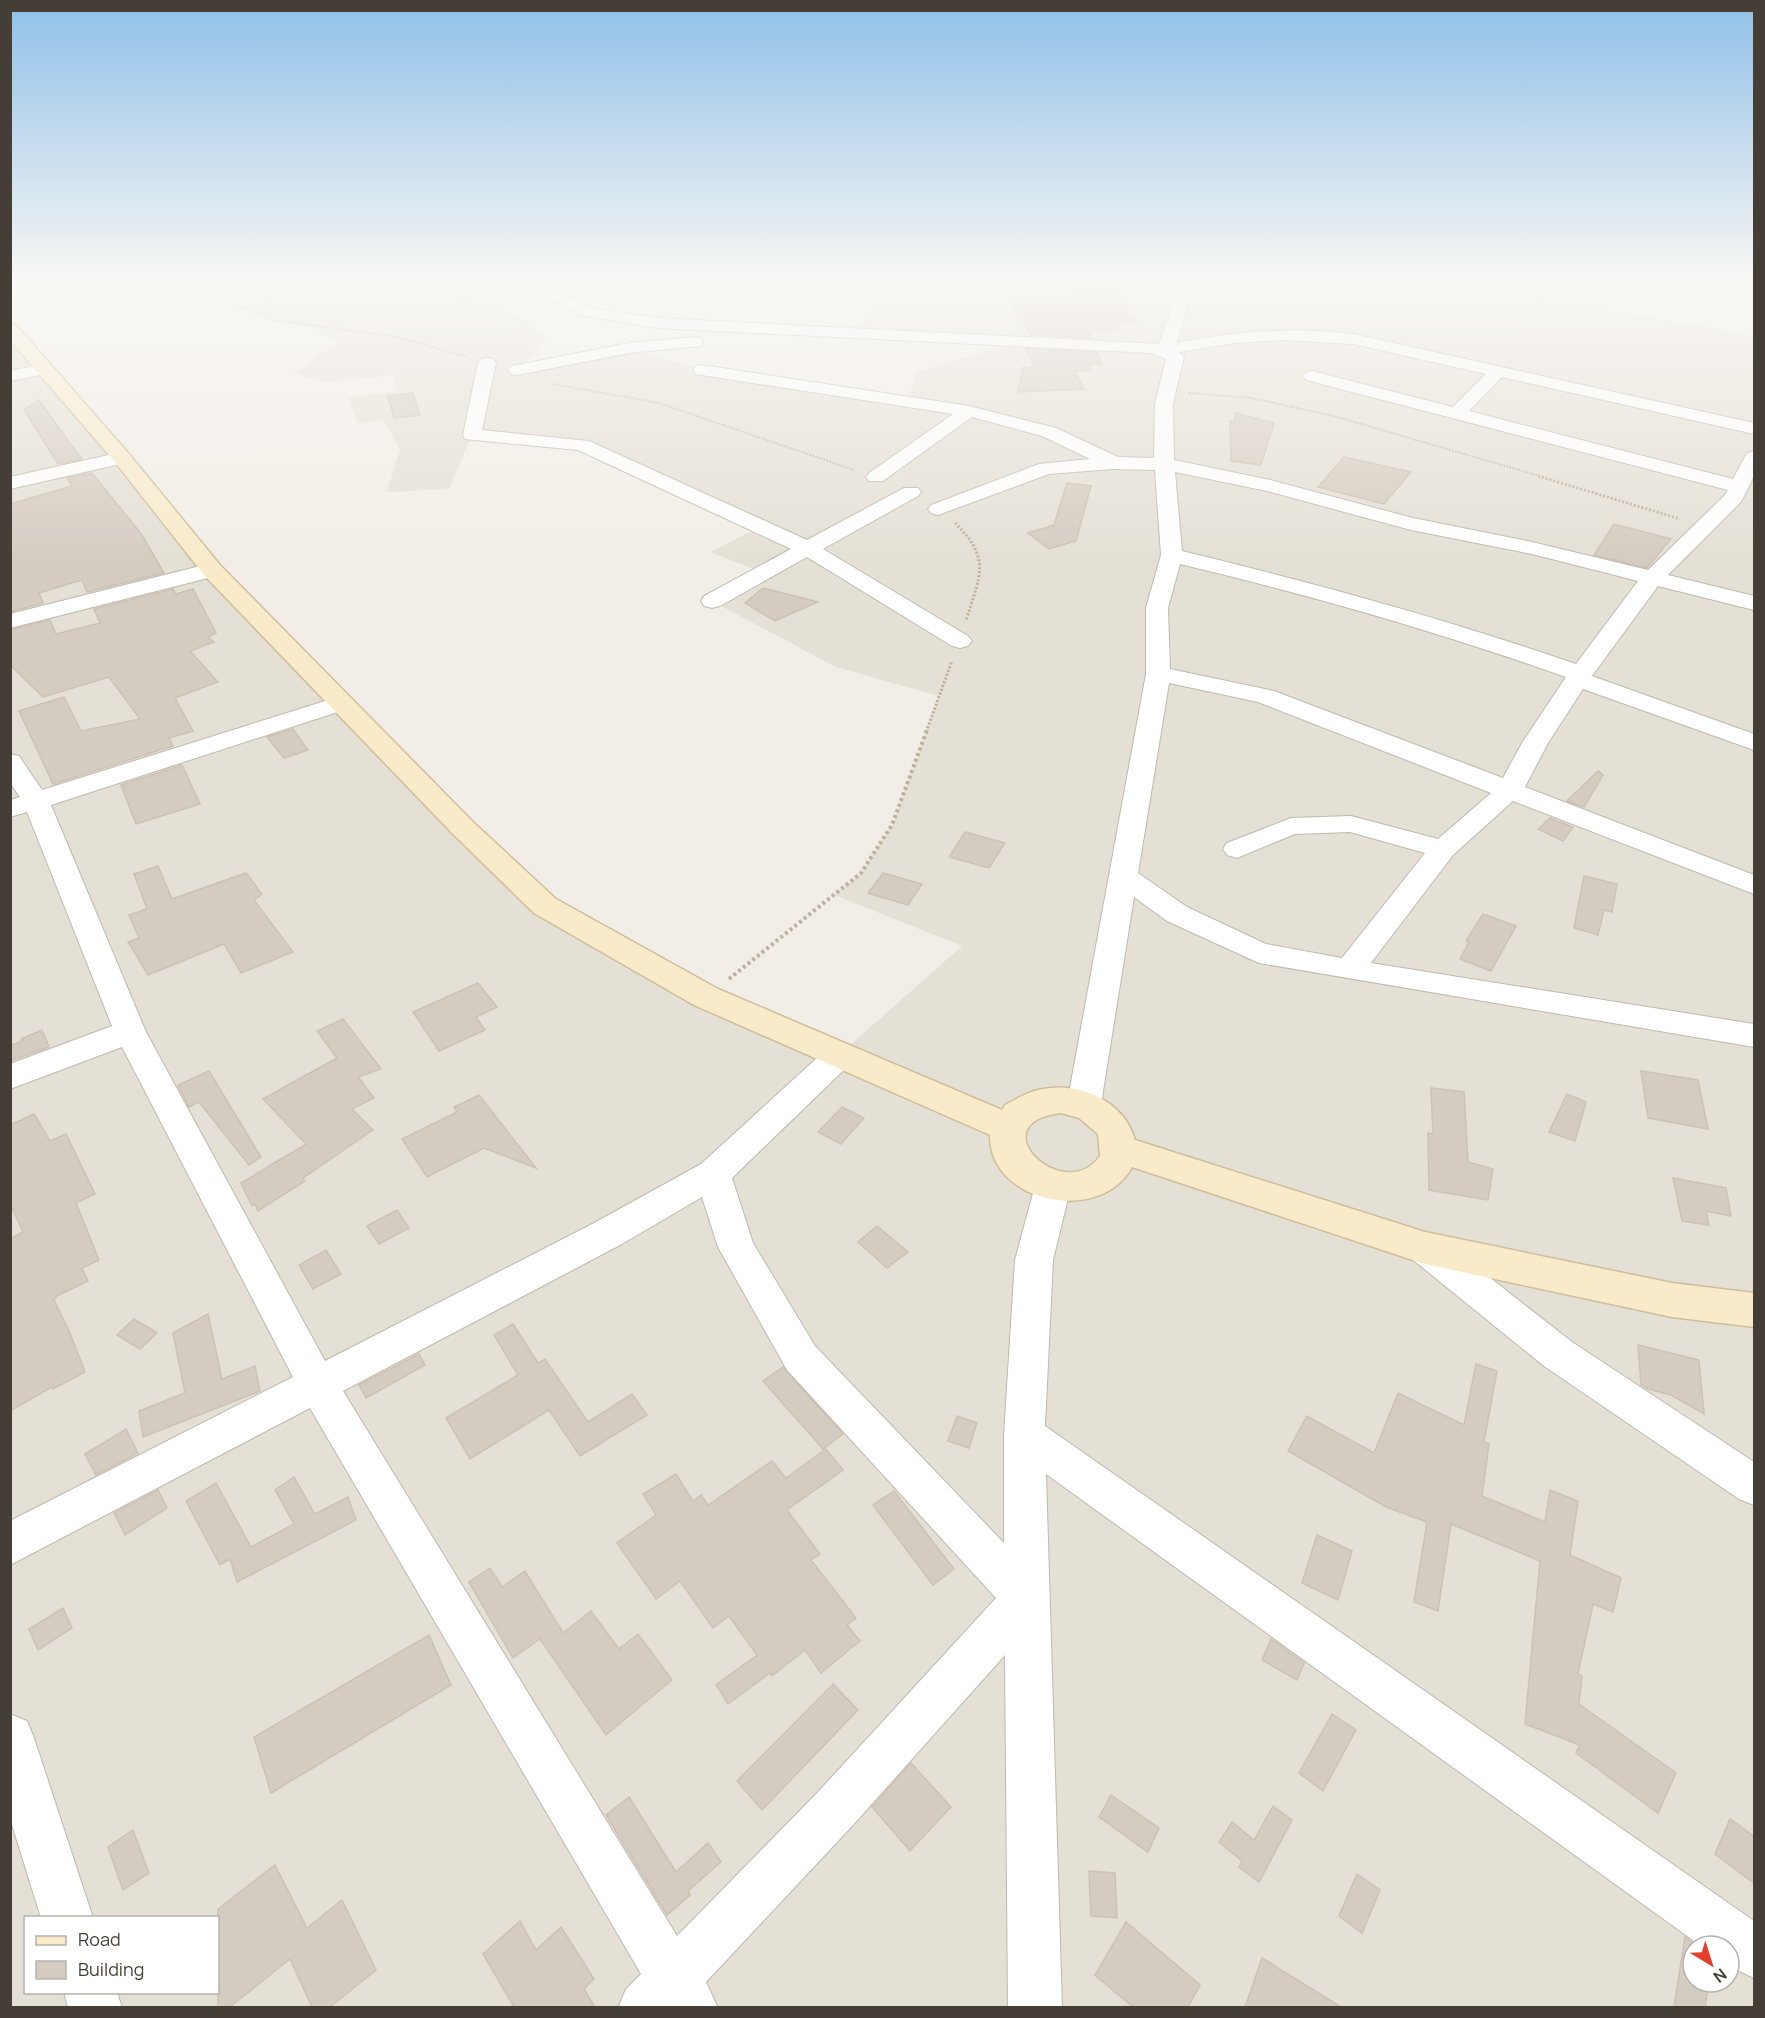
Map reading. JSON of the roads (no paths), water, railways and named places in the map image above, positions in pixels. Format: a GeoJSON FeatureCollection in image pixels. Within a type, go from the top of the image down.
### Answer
{"type":"FeatureCollection","features":[{"type":"Feature","properties":{"kind":"street"},"geometry":{"type":"LineString","coordinates":[[10,376],[29,372]]}},
{"type":"Feature","properties":{"kind":"street"},"geometry":{"type":"LineString","coordinates":[[47,372],[122,458],[212,570],[463,828],[545,906],[706,997],[1009,1128]]}},
{"type":"Feature","properties":{"kind":"street"},"geometry":{"type":"LineString","coordinates":[[485,372],[471,435],[582,445],[807,548],[960,641]]}},
{"type":"Feature","properties":{"kind":"street"},"geometry":{"type":"LineString","coordinates":[[716,372],[969,411],[1049,432],[1112,463]]}},
{"type":"Feature","properties":{"kind":"street"},"geometry":{"type":"LineString","coordinates":[[1084,1104],[1125,877],[1158,674],[1157,608],[1172,555],[1164,464],[1164,404],[1172,372]]}},
{"type":"Feature","properties":{"kind":"street"},"geometry":{"type":"LineString","coordinates":[[1455,415],[1497,372]]}},
{"type":"Feature","properties":{"kind":"street"},"geometry":{"type":"LineString","coordinates":[[1503,372],[1755,428]]}},
{"type":"Feature","properties":{"kind":"street"},"geometry":{"type":"LineString","coordinates":[[1312,376],[1742,496]]}},
{"type":"Feature","properties":{"kind":"street"},"geometry":{"type":"LineString","coordinates":[[876,477],[969,411]]}},
{"type":"Feature","properties":{"kind":"street"},"geometry":{"type":"LineString","coordinates":[[1350,969],[1443,849],[1510,790],[1535,743],[1579,676],[1652,578],[1704,527],[1742,496],[1755,457]]}},
{"type":"Feature","properties":{"kind":"street"},"geometry":{"type":"LineString","coordinates":[[10,483],[122,458]]}},
{"type":"Feature","properties":{"kind":"street"},"geometry":{"type":"LineString","coordinates":[[938,509],[1046,468],[1112,463],[1164,464],[1270,486],[1412,524],[1532,548],[1755,603]]}},
{"type":"Feature","properties":{"kind":"street"},"geometry":{"type":"LineString","coordinates":[[712,602],[912,492]]}},
{"type":"Feature","properties":{"kind":"street"},"geometry":{"type":"LineString","coordinates":[[1172,555],[1327,593],[1478,638],[1755,742]]}},
{"type":"Feature","properties":{"kind":"street"},"geometry":{"type":"LineString","coordinates":[[10,621],[212,570]]}},
{"type":"Feature","properties":{"kind":"street"},"geometry":{"type":"LineString","coordinates":[[1158,674],[1265,696],[1755,885]]}},
{"type":"Feature","properties":{"kind":"street"},"geometry":{"type":"LineString","coordinates":[[23,805],[341,703]]}},
{"type":"Feature","properties":{"kind":"street"},"geometry":{"type":"LineString","coordinates":[[10,762],[23,805],[130,1032],[318,1384],[669,1998],[836,1808],[1026,1598]]}},
{"type":"Feature","properties":{"kind":"street"},"geometry":{"type":"LineString","coordinates":[[1237,849],[1291,826],[1351,824],[1443,849]]}},
{"type":"Feature","properties":{"kind":"street"},"geometry":{"type":"LineString","coordinates":[[1125,877],[1178,914],[1259,953],[1755,1036]]}},
{"type":"Feature","properties":{"kind":"street"},"geometry":{"type":"LineString","coordinates":[[10,1077],[130,1032]]}},
{"type":"Feature","properties":{"kind":"street"},"geometry":{"type":"LineString","coordinates":[[10,1544],[609,1233],[712,1174],[840,1054]]}},
{"type":"Feature","properties":{"kind":"street"},"geometry":{"type":"LineString","coordinates":[[1061,1100],[1084,1104],[1106,1118],[1114,1128],[1120,1149],[1117,1161],[1110,1171],[1100,1179],[1072,1187],[1053,1186],[1035,1179],[1020,1169],[1010,1156],[1006,1142],[1009,1128],[1020,1113],[1039,1103],[1061,1100]]}},
{"type":"Feature","properties":{"kind":"street"},"geometry":{"type":"LineString","coordinates":[[1120,1149],[1425,1248],[1672,1300],[1755,1310]]}},
{"type":"Feature","properties":{"kind":"street"},"geometry":{"type":"LineString","coordinates":[[712,1174],[736,1247],[801,1358],[1026,1598]]}},
{"type":"Feature","properties":{"kind":"street"},"geometry":{"type":"LineString","coordinates":[[1035,2007],[1024,1435],[1034,1260],[1053,1186]]}},
{"type":"Feature","properties":{"kind":"street"},"geometry":{"type":"LineString","coordinates":[[1425,1248],[1558,1354],[1755,1485]]}},
{"type":"Feature","properties":{"kind":"street"},"geometry":{"type":"LineString","coordinates":[[1024,1435],[1755,1952]]}},
{"type":"Feature","properties":{"kind":"street"},"geometry":{"type":"LineString","coordinates":[[10,1738],[67,1916]]}}]}
